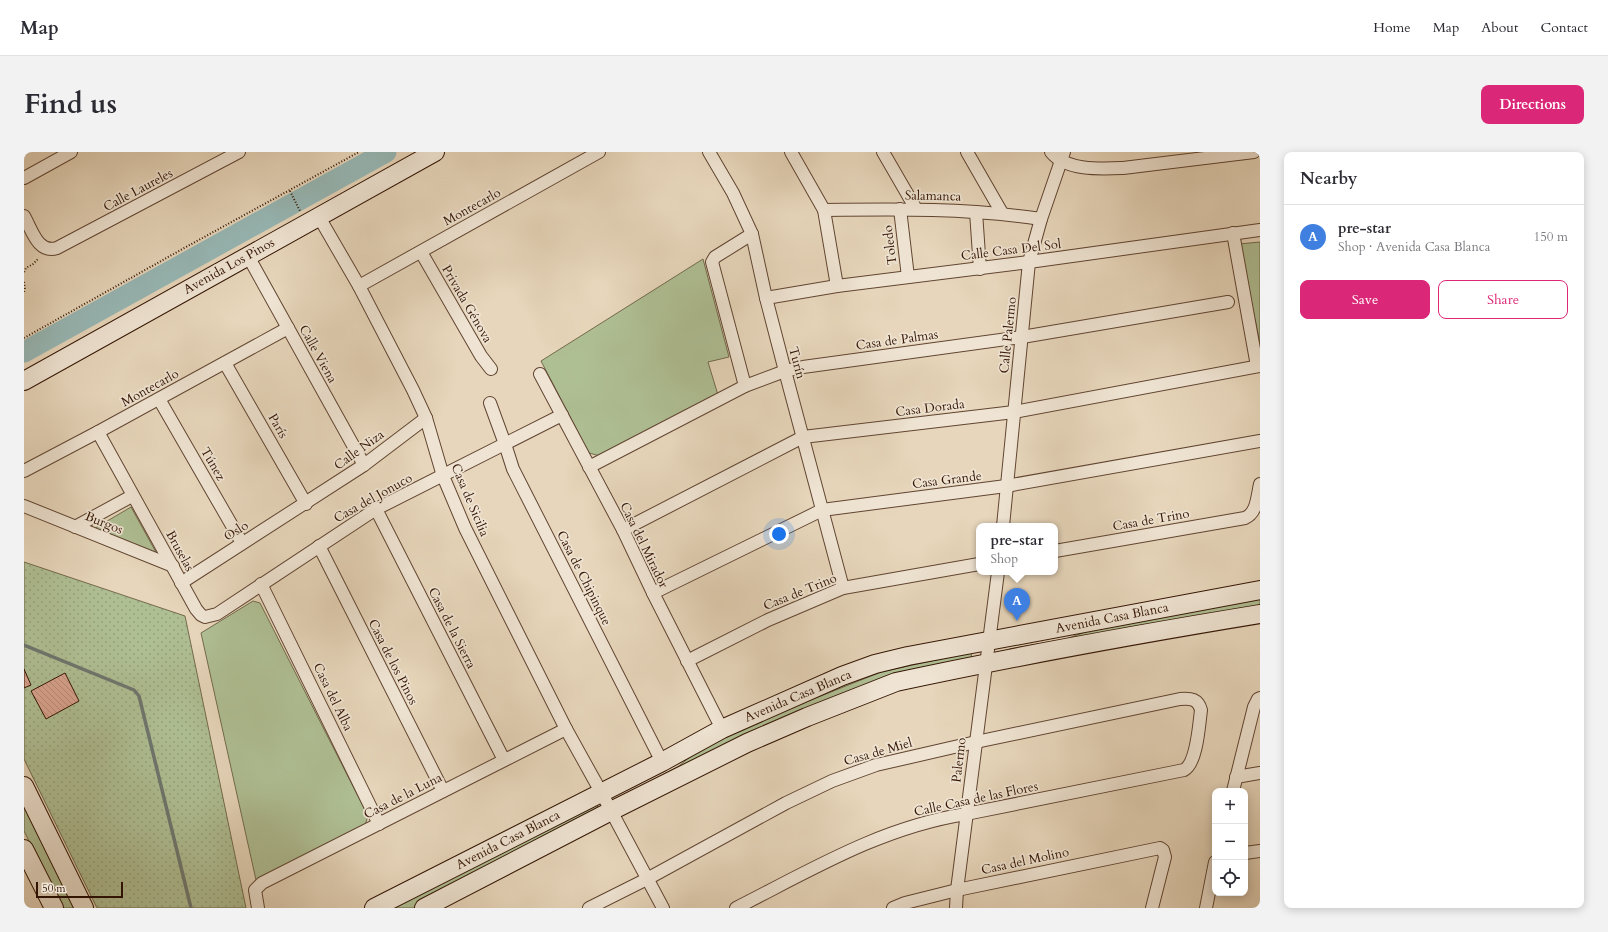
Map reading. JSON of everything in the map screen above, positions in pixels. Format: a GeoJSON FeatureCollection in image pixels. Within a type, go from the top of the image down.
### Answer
{"type":"FeatureCollection","features":[{"type":"Feature","properties":{"kind":"street"},"geometry":{"type":"LineString","coordinates":[[24,178],[71,152]]}},
{"type":"Feature","properties":{"kind":"street","name":"Calle Laureles"},"geometry":{"type":"LineString","coordinates":[[50,250],[66,244],[239,152]]}},
{"type":"Feature","properties":{"kind":"street","name":"Avenida Los Pinos"},"geometry":{"type":"LineString","coordinates":[[24,381],[435,152]]}},
{"type":"Feature","properties":{"kind":"street","name":"Montecarlo"},"geometry":{"type":"LineString","coordinates":[[359,286],[599,152]]}},
{"type":"Feature","properties":{"kind":"street","name":"Turín"},"geometry":{"type":"LineString","coordinates":[[709,152],[733,193],[752,234],[766,298],[843,588]]}},
{"type":"Feature","properties":{"kind":"street"},"geometry":{"type":"LineString","coordinates":[[791,152],[824,210],[837,286]]}},
{"type":"Feature","properties":{"kind":"street"},"geometry":{"type":"LineString","coordinates":[[883,152],[916,209]]}},
{"type":"Feature","properties":{"kind":"street"},"geometry":{"type":"LineString","coordinates":[[967,152],[1002,213]]}},
{"type":"Feature","properties":{"kind":"street"},"geometry":{"type":"LineString","coordinates":[[1051,152],[1084,167],[1104,169],[1254,152]]}},
{"type":"Feature","properties":{"kind":"street","name":"Calle Palermo"},"geometry":{"type":"LineString","coordinates":[[1003,523],[1029,262],[1041,219],[1062,156]]}},
{"type":"Feature","properties":{"kind":"street","name":"Salamanca"},"geometry":{"type":"LineString","coordinates":[[824,210],[916,209],[1002,213],[1041,219]]}},
{"type":"Feature","properties":{"kind":"street","name":"Toledo"},"geometry":{"type":"LineString","coordinates":[[900,210],[908,277]]}},
{"type":"Feature","properties":{"kind":"street"},"geometry":{"type":"LineString","coordinates":[[976,212],[980,269]]}},
{"type":"Feature","properties":{"kind":"street"},"geometry":{"type":"LineString","coordinates":[[24,216],[39,244],[43,248],[50,250]]}},
{"type":"Feature","properties":{"kind":"street","name":"Casa de Sicilia"},"geometry":{"type":"LineString","coordinates":[[313,220],[359,286],[413,390],[426,418],[443,476],[465,528],[566,729],[662,908]]}},
{"type":"Feature","properties":{"kind":"street","name":"Calle Casa Del Sol"},"geometry":{"type":"LineString","coordinates":[[766,298],[837,286],[980,269],[1260,230]]}},
{"type":"Feature","properties":{"kind":"street"},"geometry":{"type":"LineString","coordinates":[[1233,233],[1258,366]]}},
{"type":"Feature","properties":{"kind":"street"},"geometry":{"type":"LineString","coordinates":[[745,386],[712,262],[715,257],[752,234]]}},
{"type":"Feature","properties":{"kind":"street","name":"Privada Génova"},"geometry":{"type":"LineString","coordinates":[[421,252],[481,356],[491,368]]}},
{"type":"Feature","properties":{"kind":"street","name":"Calle Viena"},"geometry":{"type":"LineString","coordinates":[[248,256],[364,465]]}},
{"type":"Feature","properties":{"kind":"street","name":"Casa de Palmas"},"geometry":{"type":"LineString","coordinates":[[589,467],[745,386],[785,371],[803,367],[1022,337],[1228,302]]}},
{"type":"Feature","properties":{"kind":"street","name":"Montecarlo"},"geometry":{"type":"LineString","coordinates":[[24,471],[288,328]]}},
{"type":"Feature","properties":{"kind":"street","name":"París"},"geometry":{"type":"LineString","coordinates":[[225,363],[306,504]]}},
{"type":"Feature","properties":{"kind":"street","name":"Casa Dorada"},"geometry":{"type":"LineString","coordinates":[[622,530],[803,437],[1014,412],[1258,366]]}},
{"type":"Feature","properties":{"kind":"street","name":"Casa del Mirador"},"geometry":{"type":"LineString","coordinates":[[540,374],[622,530],[722,729]]}},
{"type":"Feature","properties":{"kind":"street","name":"Túnez"},"geometry":{"type":"LineString","coordinates":[[159,399],[242,543]]}},
{"type":"Feature","properties":{"kind":"street","name":"Casa de Chipinque"},"geometry":{"type":"LineString","coordinates":[[490,403],[513,469],[662,762]]}},
{"type":"Feature","properties":{"kind":"street","name":"Casa del Jonuco"},"geometry":{"type":"LineString","coordinates":[[205,618],[217,614],[376,510],[562,416]]}},
{"type":"Feature","properties":{"kind":"street","name":"Calle Niza"},"geometry":{"type":"LineString","coordinates":[[306,504],[364,465],[426,418]]}},
{"type":"Feature","properties":{"kind":"street","name":"Bruselas"},"geometry":{"type":"LineString","coordinates":[[98,432],[196,610],[205,618]]}},
{"type":"Feature","properties":{"kind":"street","name":"Casa Grande"},"geometry":{"type":"LineString","coordinates":[[653,594],[822,510],[1006,486],[1260,441]]}},
{"type":"Feature","properties":{"kind":"street","name":"Casa de Trino"},"geometry":{"type":"LineString","coordinates":[[1058,550],[1239,520],[1251,516],[1254,512],[1260,484]]}},
{"type":"Feature","properties":{"kind":"street"},"geometry":{"type":"LineString","coordinates":[[75,527],[132,496]]}},
{"type":"Feature","properties":{"kind":"street","name":"Oslo"},"geometry":{"type":"LineString","coordinates":[[181,583],[242,543],[306,504]]}},
{"type":"Feature","properties":{"kind":"street","name":"Burgos"},"geometry":{"type":"LineString","coordinates":[[24,506],[173,566]]}},
{"type":"Feature","properties":{"kind":"street","name":"Casa de la Sierra"},"geometry":{"type":"LineString","coordinates":[[376,510],[504,760]]}},
{"type":"Feature","properties":{"kind":"street","name":"Casa de los Pinos"},"geometry":{"type":"LineString","coordinates":[[319,546],[443,791]]}},
{"type":"Feature","properties":{"kind":"street","name":"Casa de Trino"},"geometry":{"type":"LineString","coordinates":[[687,661],[768,620],[843,588],[976,565]]}},
{"type":"Feature","properties":{"kind":"street"},"geometry":{"type":"LineString","coordinates":[[989,642],[998,575]]}},
{"type":"Feature","properties":{"kind":"street","name":"Casa del Alba"},"geometry":{"type":"LineString","coordinates":[[261,584],[379,824]]}},
{"type":"Feature","properties":{"kind":"street","name":"Avenida Casa Blanca"},"geometry":{"type":"LineString","coordinates":[[374,908],[662,762],[722,729],[842,676],[870,666],[908,656],[1260,590]]}},
{"type":"Feature","properties":{"kind":"street","name":"Avenida Casa Blanca"},"geometry":{"type":"LineString","coordinates":[[424,908],[611,811],[747,743],[882,686],[987,662],[1118,637],[1260,614]]}},
{"type":"Feature","properties":{"kind":"street","name":"Palermo"},"geometry":{"type":"LineString","coordinates":[[956,908],[966,814],[989,642]]}},
{"type":"Feature","properties":{"kind":"street","name":"Casa de Miel"},"geometry":{"type":"LineString","coordinates":[[589,908],[647,879],[786,803],[832,781],[876,765],[976,742],[1189,698],[1199,704],[1201,710],[1193,759],[1188,768]]}},
{"type":"Feature","properties":{"kind":"street"},"geometry":{"type":"LineString","coordinates":[[1233,788],[1259,698]]}},
{"type":"Feature","properties":{"kind":"street","name":"Casa de la Luna"},"geometry":{"type":"LineString","coordinates":[[258,908],[255,890],[262,883],[566,729]]}},
{"type":"Feature","properties":{"kind":"street","name":"Calle Casa de las Flores"},"geometry":{"type":"LineString","coordinates":[[736,908],[863,844],[917,825],[942,818],[1178,772],[1188,768]]}},
{"type":"Feature","properties":{"kind":"street"},"geometry":{"type":"LineString","coordinates":[[1236,777],[1260,773]]}},
{"type":"Feature","properties":{"kind":"street"},"geometry":{"type":"LineString","coordinates":[[24,786],[84,908]]}},
{"type":"Feature","properties":{"kind":"street","name":"Casa del Molino"},"geometry":{"type":"LineString","coordinates":[[893,908],[905,903],[957,890],[1156,848],[1163,850],[1165,857],[1152,908]]}},
{"type":"Feature","properties":{"kind":"street"},"geometry":{"type":"LineString","coordinates":[[24,849],[54,908]]}},
{"type":"Feature","properties":{"kind":"street"},"geometry":{"type":"LineString","coordinates":[[1248,853],[1260,851]]}},
{"type":"Feature","properties":{"kind":"street"},"geometry":{"type":"LineString","coordinates":[[1206,908],[1212,877]]}},
{"type":"Feature","properties":{"kind":"path"},"geometry":{"type":"LineString","coordinates":[[24,338],[359,152]]}},
{"type":"Feature","properties":{"kind":"path"},"geometry":{"type":"LineString","coordinates":[[290,191],[313,220]]}},
{"type":"Feature","properties":{"kind":"path"},"geometry":{"type":"LineString","coordinates":[[24,272],[26,268],[50,250]]}},
{"type":"Feature","properties":{"kind":"path"},"geometry":{"type":"LineString","coordinates":[[24,282],[24,292]]}},
{"type":"Feature","properties":{"kind":"green space"},"geometry":{"type":"Polygon","coordinates":[[[1260,242],[1260,343],[1239,244],[1260,242]]]}},
{"type":"Feature","properties":{"kind":"green space"},"geometry":{"type":"Polygon","coordinates":[[[703,259],[729,357],[708,362],[718,395],[600,456],[589,453],[541,361],[703,259]]]}},
{"type":"Feature","properties":{"kind":"green space"},"geometry":{"type":"Polygon","coordinates":[[[131,507],[157,554],[92,530],[131,507]]]}},
{"type":"Feature","properties":{"kind":"green space"},"geometry":{"type":"Polygon","coordinates":[[[24,562],[185,616],[246,908],[97,908],[24,759],[24,562]]]}},
{"type":"Feature","properties":{"kind":"green space"},"geometry":{"type":"Polygon","coordinates":[[[1260,597],[1260,608],[1010,654],[1009,649],[1066,639],[1099,627],[1260,597]]]}},
{"type":"Feature","properties":{"kind":"green space"},"geometry":{"type":"Polygon","coordinates":[[[253,601],[260,603],[368,816],[365,825],[256,880],[201,633],[253,601]]]}},
{"type":"Feature","properties":{"kind":"green space"},"geometry":{"type":"Polygon","coordinates":[[[972,652],[970,662],[641,786],[679,766],[692,755],[758,721],[881,672],[972,652]]]}},
{"type":"Feature","properties":{"kind":"green space"},"geometry":{"type":"Polygon","coordinates":[[[24,797],[79,908],[62,908],[24,831],[24,797]]]}},
{"type":"Feature","properties":{"kind":"green space"},"geometry":{"type":"Polygon","coordinates":[[[596,803],[599,810],[509,860],[415,908],[392,908],[596,803]]]}},
{"type":"Feature","properties":{"kind":"building"},"geometry":{"type":"Polygon","coordinates":[[[24,669],[31,685],[24,688],[24,669]]]}},
{"type":"Feature","properties":{"kind":"building"},"geometry":{"type":"Polygon","coordinates":[[[65,673],[79,701],[46,719],[31,691],[65,673]]]}},
{"type":"Feature","properties":{"kind":"waterway"},"geometry":{"type":"LineString","coordinates":[[24,352],[386,152]]}},
{"type":"Feature","properties":{"kind":"waterway"},"geometry":{"type":"LineString","coordinates":[[24,645],[134,690],[139,696],[191,908]]}},
{"type":"Feature","properties":{"kind":"place","name":"pre-star"},"geometry":{"type":"Point","coordinates":[1017,621]}}]}
